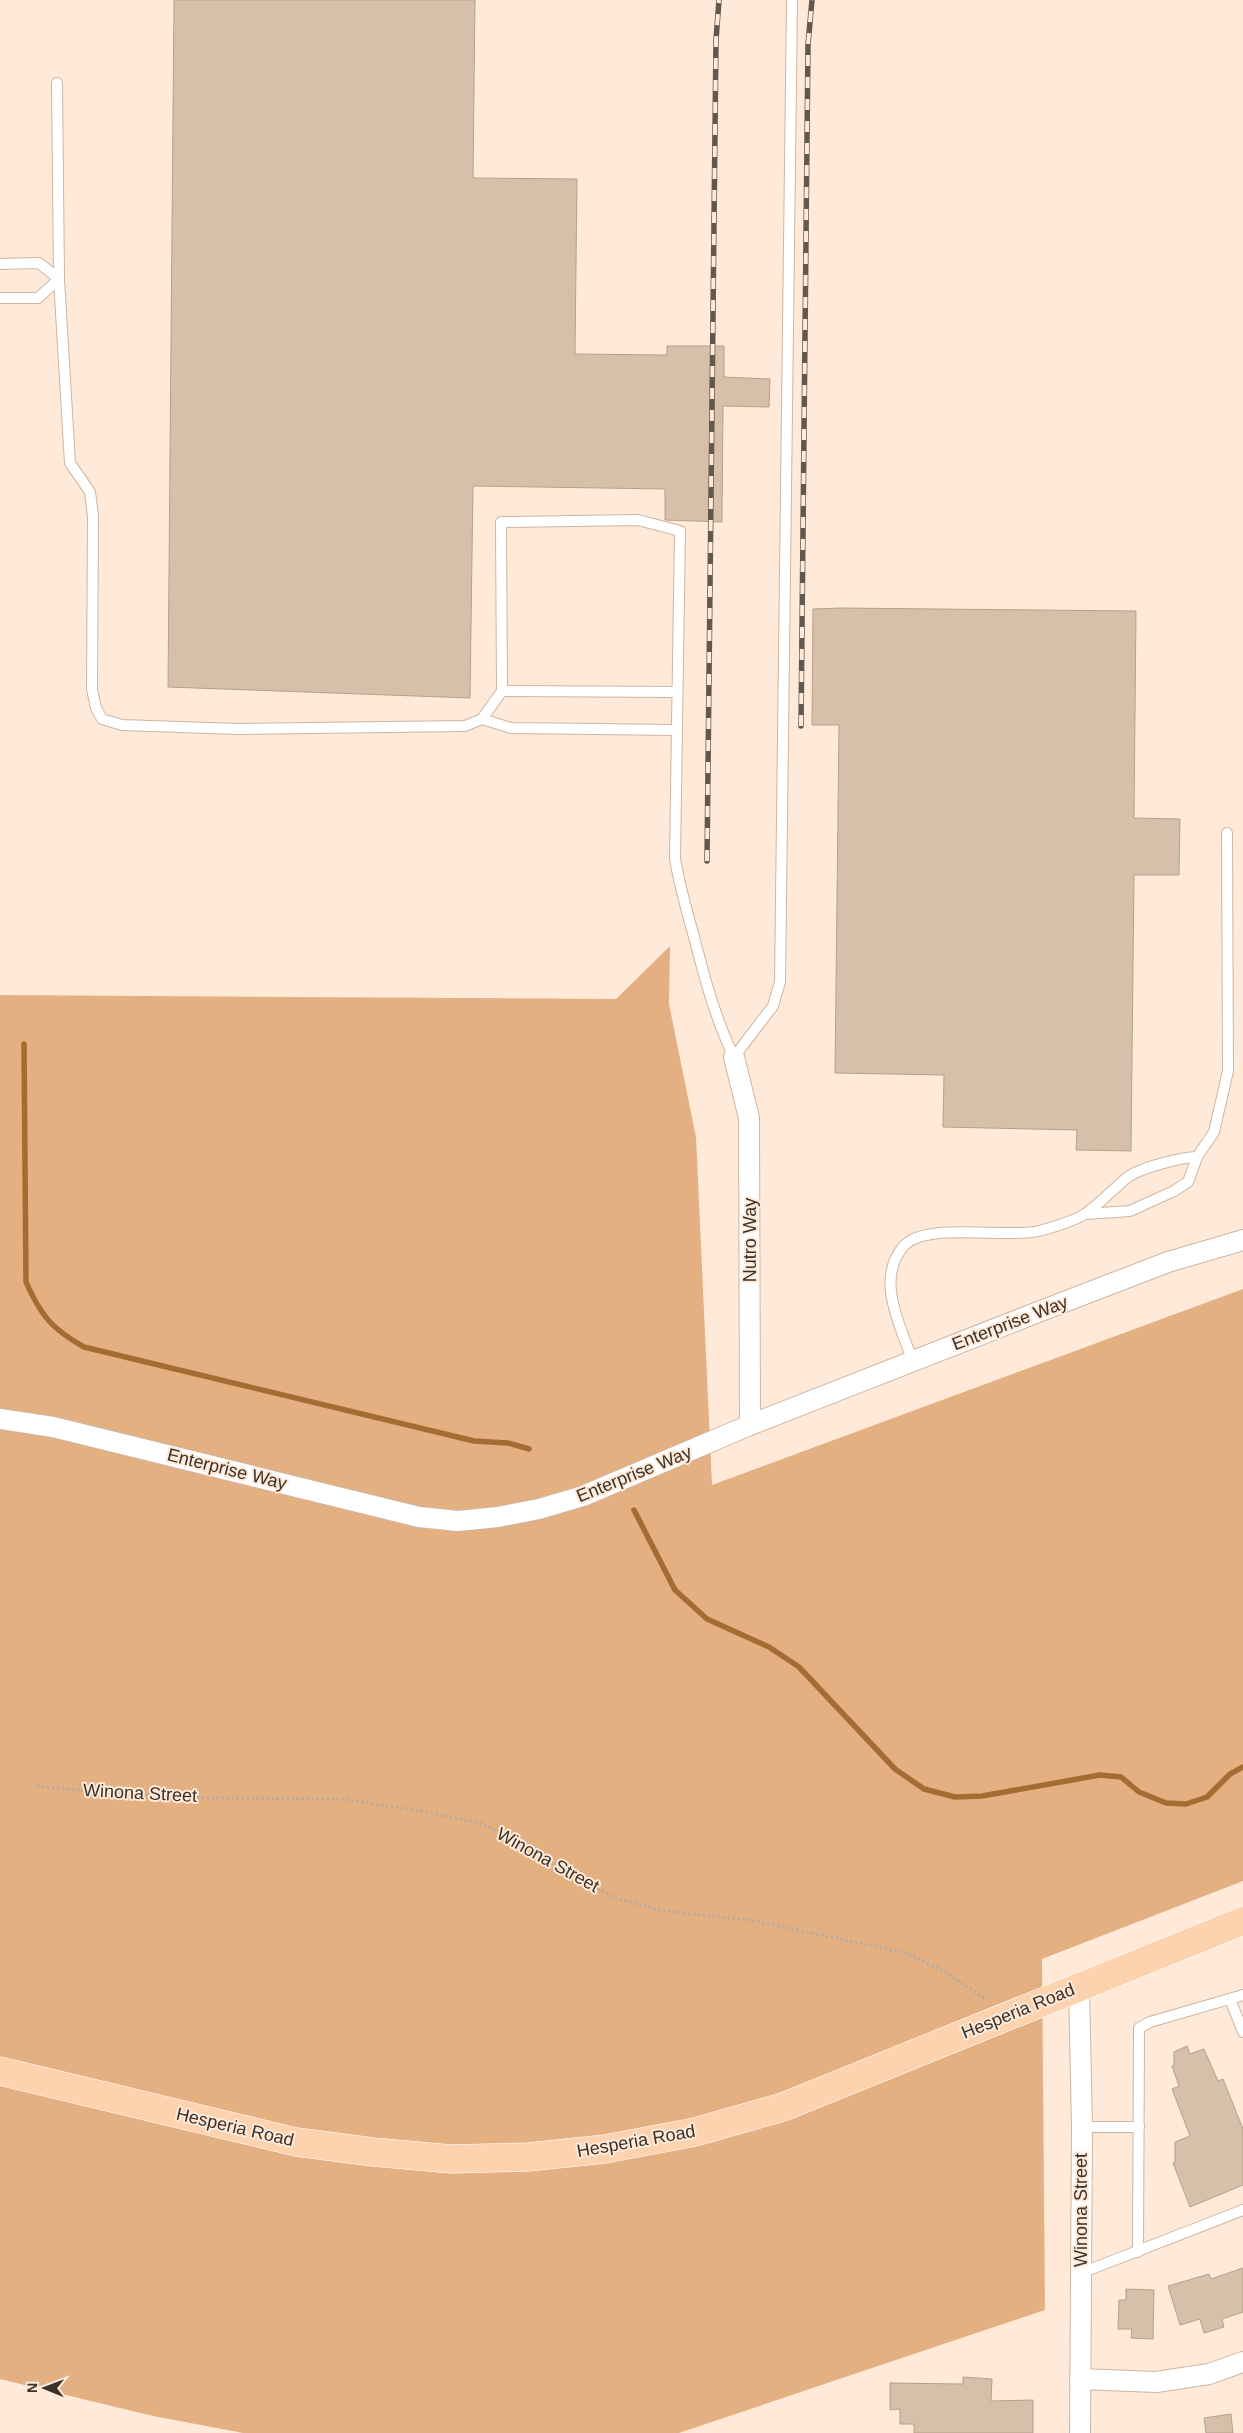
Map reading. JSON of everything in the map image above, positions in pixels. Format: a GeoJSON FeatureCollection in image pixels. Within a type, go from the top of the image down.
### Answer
{"type":"FeatureCollection","features":[{"type":"Feature","properties":{"kind":"main road","name":"Hesperia Road"},"geometry":{"type":"LineString","coordinates":[[0,2071],[296,2142],[373,2152],[450,2159],[528,2157],[605,2149],[695,2132],[783,2107],[1243,1921]]}},
{"type":"Feature","properties":{"kind":"street","name":"Nutro Way"},"geometry":{"type":"LineString","coordinates":[[734,1058],[749,1118],[750,1425]]}},
{"type":"Feature","properties":{"kind":"street","name":"Enterprise Way"},"geometry":{"type":"LineString","coordinates":[[0,1419],[63,1429],[419,1517],[458,1520],[531,1510],[583,1496],[750,1425],[1168,1262],[1243,1240]]}},
{"type":"Feature","properties":{"kind":"street","name":"Winona Street"},"geometry":{"type":"LineString","coordinates":[[1079,1987],[1082,2126],[1080,2433]]}},
{"type":"Feature","properties":{"kind":"street"},"geometry":{"type":"LineString","coordinates":[[1080,2379],[1156,2382],[1209,2374],[1243,2362]]}},
{"type":"Feature","properties":{"kind":"lane"},"geometry":{"type":"LineString","coordinates":[[482,720],[502,691],[501,522],[638,520],[680,531],[674,830],[678,880],[717,1021],[734,1058],[773,1006],[780,982],[792,0]]}},
{"type":"Feature","properties":{"kind":"lane"},"geometry":{"type":"LineString","coordinates":[[57,83],[59,279],[70,463],[90,492],[93,516],[92,689],[96,708],[102,718],[122,725],[238,729],[465,726],[482,720],[511,728],[676,730]]}},
{"type":"Feature","properties":{"kind":"lane"},"geometry":{"type":"LineString","coordinates":[[0,264],[39,263],[59,279]]}},
{"type":"Feature","properties":{"kind":"lane"},"geometry":{"type":"LineString","coordinates":[[0,298],[38,298],[59,279]]}},
{"type":"Feature","properties":{"kind":"lane"},"geometry":{"type":"LineString","coordinates":[[502,691],[677,692]]}},
{"type":"Feature","properties":{"kind":"lane"},"geometry":{"type":"LineString","coordinates":[[1085,1214],[1130,1211],[1174,1191],[1188,1182],[1197,1157],[1214,1132],[1228,1071],[1227,833]]}},
{"type":"Feature","properties":{"kind":"lane"},"geometry":{"type":"LineString","coordinates":[[913,1362],[891,1295],[891,1274],[904,1246],[918,1237],[934,1232],[1020,1234],[1060,1225],[1085,1214],[1130,1175],[1183,1157],[1197,1157]]}},
{"type":"Feature","properties":{"kind":"lane"},"geometry":{"type":"LineString","coordinates":[[1138,2252],[1139,2028],[1150,2022],[1243,1995]]}},
{"type":"Feature","properties":{"kind":"lane"},"geometry":{"type":"LineString","coordinates":[[1230,1999],[1243,2032]]}},
{"type":"Feature","properties":{"kind":"lane"},"geometry":{"type":"LineString","coordinates":[[1082,2126],[1139,2127]]}},
{"type":"Feature","properties":{"kind":"lane"},"geometry":{"type":"LineString","coordinates":[[1081,2273],[1243,2210]]}},
{"type":"Feature","properties":{"kind":"path","name":"Winona Street"},"geometry":{"type":"LineString","coordinates":[[37,1786],[95,1792],[208,1798],[343,1799],[426,1812],[480,1823],[525,1844],[569,1873],[615,1898],[664,1911],[750,1920],[906,1953],[944,1971],[1008,2015]]}},
{"type":"Feature","properties":{"kind":"shaded area"},"geometry":{"type":"Polygon","coordinates":[[[670,946],[669,1004],[696,1137],[712,1485],[1243,1289],[1243,1881],[1042,1959],[1045,2310],[679,2433],[243,2433],[153,2416],[0,2379],[0,995],[616,999],[670,946]]]}},
{"type":"Feature","properties":{"kind":"building"},"geometry":{"type":"Polygon","coordinates":[[[174,0],[475,0],[473,178],[577,179],[575,354],[667,355],[667,346],[724,346],[724,377],[770,379],[769,407],[723,406],[722,522],[665,520],[665,489],[473,486],[470,698],[168,687],[174,0]]]}},
{"type":"Feature","properties":{"kind":"building"},"geometry":{"type":"Polygon","coordinates":[[[813,609],[1136,611],[1134,818],[1180,819],[1179,875],[1134,875],[1131,1151],[1076,1150],[1077,1130],[943,1127],[944,1075],[835,1073],[839,725],[812,725],[813,609]]]}},
{"type":"Feature","properties":{"kind":"building"},"geometry":{"type":"Polygon","coordinates":[[[1187,2046],[1190,2054],[1204,2049],[1218,2081],[1223,2079],[1243,2129],[1243,2185],[1190,2207],[1173,2163],[1175,2162],[1175,2142],[1190,2136],[1172,2089],[1179,2086],[1172,2066],[1174,2065],[1174,2052],[1187,2046]]]}},
{"type":"Feature","properties":{"kind":"building"},"geometry":{"type":"Polygon","coordinates":[[[1243,2268],[1243,2312],[1222,2319],[1224,2327],[1204,2333],[1200,2319],[1180,2325],[1168,2286],[1209,2274],[1211,2279],[1243,2268]]]}},
{"type":"Feature","properties":{"kind":"building"},"geometry":{"type":"Polygon","coordinates":[[[1126,2289],[1154,2290],[1153,2339],[1131,2338],[1132,2329],[1118,2329],[1119,2300],[1126,2300],[1126,2289]]]}},
{"type":"Feature","properties":{"kind":"building"},"geometry":{"type":"Polygon","coordinates":[[[963,2377],[992,2379],[991,2401],[1033,2400],[1033,2433],[914,2433],[914,2424],[900,2424],[900,2409],[890,2410],[890,2383],[963,2384],[963,2377]]]}},
{"type":"Feature","properties":{"kind":"building"},"geometry":{"type":"Polygon","coordinates":[[[1231,2414],[1233,2433],[1206,2433],[1204,2418],[1231,2414]]]}},
{"type":"Feature","properties":{"kind":"waterway"},"geometry":{"type":"LineString","coordinates":[[24,1044],[26,1282],[43,1313],[64,1334],[84,1347],[474,1441],[508,1443],[529,1449]]}},
{"type":"Feature","properties":{"kind":"waterway"},"geometry":{"type":"LineString","coordinates":[[634,1510],[675,1590],[707,1619],[769,1647],[799,1667],[895,1769],[924,1789],[955,1797],[982,1796],[1100,1775],[1121,1777],[1139,1792],[1166,1803],[1186,1804],[1207,1797],[1230,1774],[1243,1767]]}},
{"type":"Feature","properties":{"kind":"railway"},"geometry":{"type":"LineString","coordinates":[[707,861],[716,40],[719,0]]}},
{"type":"Feature","properties":{"kind":"railway"},"geometry":{"type":"LineString","coordinates":[[801,726],[808,44],[812,0]]}}]}
